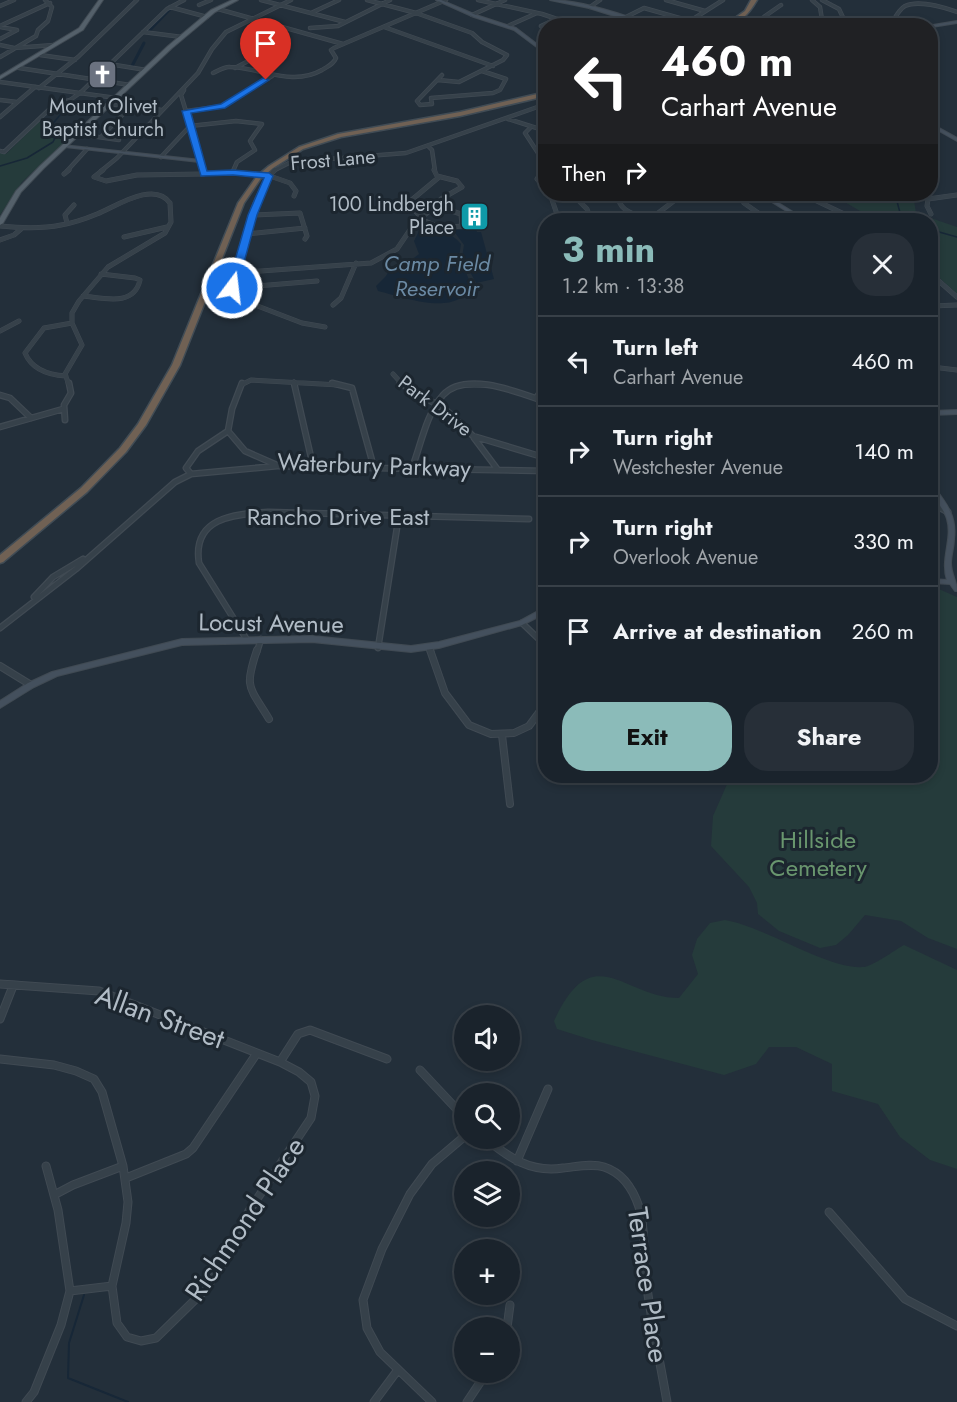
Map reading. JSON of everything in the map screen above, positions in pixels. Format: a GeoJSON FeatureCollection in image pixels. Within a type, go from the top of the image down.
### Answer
{"type":"FeatureCollection","features":[{"type":"Feature","properties":{"kind":"highway"},"geometry":{"type":"LineString","coordinates":[[737,18],[747,12],[754,0]]}},
{"type":"Feature","properties":{"kind":"highway"},"geometry":{"type":"LineString","coordinates":[[0,555],[87,482],[116,452],[139,422],[175,358],[240,197],[263,175],[291,153],[326,138],[538,96]]}},
{"type":"Feature","properties":{"kind":"highway"},"geometry":{"type":"LineString","coordinates":[[0,560],[84,490],[117,457],[142,425],[180,357],[241,203],[263,175]]}},
{"type":"Feature","properties":{"kind":"main road"},"geometry":{"type":"LineString","coordinates":[[0,78],[84,27],[101,0]]}},
{"type":"Feature","properties":{"kind":"main road"},"geometry":{"type":"LineString","coordinates":[[0,225],[19,191],[77,134],[182,37],[218,9],[236,0]]}},
{"type":"Feature","properties":{"kind":"street"},"geometry":{"type":"LineString","coordinates":[[0,6],[14,0]]}},
{"type":"Feature","properties":{"kind":"street"},"geometry":{"type":"LineString","coordinates":[[0,57],[33,38],[38,30],[46,25],[52,11],[50,3],[45,0]]}},
{"type":"Feature","properties":{"kind":"street"},"geometry":{"type":"LineString","coordinates":[[0,117],[37,87],[60,74],[137,0]]}},
{"type":"Feature","properties":{"kind":"street"},"geometry":{"type":"LineString","coordinates":[[2,152],[55,104],[70,100],[80,93],[170,7],[184,0]]}},
{"type":"Feature","properties":{"kind":"street"},"geometry":{"type":"LineString","coordinates":[[200,5],[211,0]]}},
{"type":"Feature","properties":{"kind":"street"},"geometry":{"type":"LineString","coordinates":[[261,0],[345,22]]}},
{"type":"Feature","properties":{"kind":"street"},"geometry":{"type":"LineString","coordinates":[[291,0],[226,32],[212,49],[201,70],[122,153],[94,177],[106,181],[132,175],[233,172],[263,175],[292,185],[296,191],[294,196]]}},
{"type":"Feature","properties":{"kind":"street"},"geometry":{"type":"LineString","coordinates":[[311,13],[339,0]]}},
{"type":"Feature","properties":{"kind":"street"},"geometry":{"type":"LineString","coordinates":[[367,0],[416,13],[472,33],[482,42],[506,54],[506,58],[459,82],[438,80]]}},
{"type":"Feature","properties":{"kind":"street"},"geometry":{"type":"LineString","coordinates":[[310,28],[332,27],[390,0]]}},
{"type":"Feature","properties":{"kind":"street"},"geometry":{"type":"LineString","coordinates":[[213,73],[227,66],[272,76],[296,78],[315,74],[334,63],[336,58],[331,50],[442,0],[472,15],[522,32],[538,46]]}},
{"type":"Feature","properties":{"kind":"street"},"geometry":{"type":"LineString","coordinates":[[478,0],[554,18]]}},
{"type":"Feature","properties":{"kind":"street"},"geometry":{"type":"LineString","coordinates":[[472,15],[505,0]]}},
{"type":"Feature","properties":{"kind":"street"},"geometry":{"type":"LineString","coordinates":[[553,0],[590,7],[628,18]]}},
{"type":"Feature","properties":{"kind":"street"},"geometry":{"type":"LineString","coordinates":[[590,7],[600,0]]}},
{"type":"Feature","properties":{"kind":"street"},"geometry":{"type":"LineString","coordinates":[[666,0],[705,11]]}},
{"type":"Feature","properties":{"kind":"street"},"geometry":{"type":"LineString","coordinates":[[694,18],[723,0]]}},
{"type":"Feature","properties":{"kind":"street"},"geometry":{"type":"LineString","coordinates":[[812,0],[820,7],[822,18]]}},
{"type":"Feature","properties":{"kind":"street"},"geometry":{"type":"LineString","coordinates":[[822,0],[839,9],[843,18]]}},
{"type":"Feature","properties":{"kind":"street"},"geometry":{"type":"LineString","coordinates":[[1,25],[50,3]]}},
{"type":"Feature","properties":{"kind":"street"},"geometry":{"type":"LineString","coordinates":[[895,18],[902,8],[910,3],[927,3],[957,12]]}},
{"type":"Feature","properties":{"kind":"street"},"geometry":{"type":"LineString","coordinates":[[762,18],[781,5]]}},
{"type":"Feature","properties":{"kind":"street"},"geometry":{"type":"LineString","coordinates":[[170,7],[207,17]]}},
{"type":"Feature","properties":{"kind":"street"},"geometry":{"type":"LineString","coordinates":[[625,17],[644,7],[680,18]]}},
{"type":"Feature","properties":{"kind":"street"},"geometry":{"type":"LineString","coordinates":[[218,9],[343,44]]}},
{"type":"Feature","properties":{"kind":"street"},"geometry":{"type":"LineString","coordinates":[[508,26],[537,13]]}},
{"type":"Feature","properties":{"kind":"street"},"geometry":{"type":"LineString","coordinates":[[938,25],[957,22]]}},
{"type":"Feature","properties":{"kind":"street"},"geometry":{"type":"LineString","coordinates":[[0,39],[17,30],[1,25]]}},
{"type":"Feature","properties":{"kind":"street"},"geometry":{"type":"LineString","coordinates":[[384,27],[492,66]]}},
{"type":"Feature","properties":{"kind":"street"},"geometry":{"type":"LineString","coordinates":[[143,32],[182,37]]}},
{"type":"Feature","properties":{"kind":"street"},"geometry":{"type":"LineString","coordinates":[[0,45],[16,48],[54,45]]}},
{"type":"Feature","properties":{"kind":"street"},"geometry":{"type":"LineString","coordinates":[[40,55],[75,60]]}},
{"type":"Feature","properties":{"kind":"street"},"geometry":{"type":"LineString","coordinates":[[235,68],[254,58]]}},
{"type":"Feature","properties":{"kind":"street"},"geometry":{"type":"LineString","coordinates":[[109,64],[146,70]]}},
{"type":"Feature","properties":{"kind":"street"},"geometry":{"type":"LineString","coordinates":[[19,68],[130,85]]}},
{"type":"Feature","properties":{"kind":"street"},"geometry":{"type":"LineString","coordinates":[[422,94],[431,99],[493,93],[500,90],[506,79],[482,71]]}},
{"type":"Feature","properties":{"kind":"street"},"geometry":{"type":"LineString","coordinates":[[431,99],[431,105],[420,105],[417,101],[442,75]]}},
{"type":"Feature","properties":{"kind":"street"},"geometry":{"type":"LineString","coordinates":[[186,111],[223,106],[272,76]]}},
{"type":"Feature","properties":{"kind":"street"},"geometry":{"type":"LineString","coordinates":[[0,82],[116,98]]}},
{"type":"Feature","properties":{"kind":"street"},"geometry":{"type":"LineString","coordinates":[[188,84],[181,95],[204,174]]}},
{"type":"Feature","properties":{"kind":"street"},"geometry":{"type":"LineString","coordinates":[[0,100],[17,102]]}},
{"type":"Feature","properties":{"kind":"street"},"geometry":{"type":"LineString","coordinates":[[109,104],[162,110]]}},
{"type":"Feature","properties":{"kind":"street"},"geometry":{"type":"LineString","coordinates":[[101,137],[131,106]]}},
{"type":"Feature","properties":{"kind":"street","name":"Frost Lane"},"geometry":{"type":"LineString","coordinates":[[232,288],[263,175],[291,162],[393,155],[428,146],[538,107]]}},
{"type":"Feature","properties":{"kind":"street"},"geometry":{"type":"LineString","coordinates":[[508,119],[538,129]]}},
{"type":"Feature","properties":{"kind":"street"},"geometry":{"type":"LineString","coordinates":[[161,157],[190,126],[236,121],[263,125],[250,141],[255,150],[237,162],[233,172]]}},
{"type":"Feature","properties":{"kind":"street"},"geometry":{"type":"LineString","coordinates":[[531,127],[525,132],[538,153]]}},
{"type":"Feature","properties":{"kind":"street"},"geometry":{"type":"LineString","coordinates":[[938,129],[957,140]]}},
{"type":"Feature","properties":{"kind":"street"},"geometry":{"type":"LineString","coordinates":[[77,134],[119,140]]}},
{"type":"Feature","properties":{"kind":"street"},"geometry":{"type":"LineString","coordinates":[[65,146],[201,161]]}},
{"type":"Feature","properties":{"kind":"street"},"geometry":{"type":"LineString","coordinates":[[428,146],[432,150],[433,168],[437,176],[457,181],[462,187],[439,201],[432,211],[422,215],[415,213],[408,202],[432,184],[437,176]]}},
{"type":"Feature","properties":{"kind":"street"},"geometry":{"type":"LineString","coordinates":[[64,174],[74,166],[74,162],[87,149]]}},
{"type":"Feature","properties":{"kind":"street"},"geometry":{"type":"LineString","coordinates":[[0,225],[21,229],[66,223],[94,216],[133,198],[152,194],[169,199],[171,222],[165,233],[100,274],[72,313],[72,323],[82,345],[66,376]]}},
{"type":"Feature","properties":{"kind":"street"},"geometry":{"type":"LineString","coordinates":[[938,197],[957,195]]}},
{"type":"Feature","properties":{"kind":"street"},"geometry":{"type":"LineString","coordinates":[[579,201],[588,213]]}},
{"type":"Feature","properties":{"kind":"street"},"geometry":{"type":"LineString","coordinates":[[618,201],[623,209],[632,213]]}},
{"type":"Feature","properties":{"kind":"street"},"geometry":{"type":"LineString","coordinates":[[658,213],[674,201]]}},
{"type":"Feature","properties":{"kind":"street"},"geometry":{"type":"LineString","coordinates":[[773,201],[793,213]]}},
{"type":"Feature","properties":{"kind":"street"},"geometry":{"type":"LineString","coordinates":[[820,201],[844,213]]}},
{"type":"Feature","properties":{"kind":"street"},"geometry":{"type":"LineString","coordinates":[[744,203],[758,213]]}},
{"type":"Feature","properties":{"kind":"street"},"geometry":{"type":"LineString","coordinates":[[66,223],[65,215],[74,205]]}},
{"type":"Feature","properties":{"kind":"street"},"geometry":{"type":"LineString","coordinates":[[236,273],[371,263],[397,249],[412,227],[425,222],[446,229],[462,226],[461,214],[436,206]]}},
{"type":"Feature","properties":{"kind":"street"},"geometry":{"type":"LineString","coordinates":[[253,215],[297,212],[301,214],[307,236],[305,239]]}},
{"type":"Feature","properties":{"kind":"street"},"geometry":{"type":"LineString","coordinates":[[422,215],[425,222]]}},
{"type":"Feature","properties":{"kind":"street"},"geometry":{"type":"LineString","coordinates":[[124,237],[167,227]]}},
{"type":"Feature","properties":{"kind":"street"},"geometry":{"type":"LineString","coordinates":[[247,234],[305,228]]}},
{"type":"Feature","properties":{"kind":"street"},"geometry":{"type":"LineString","coordinates":[[0,240],[21,229]]}},
{"type":"Feature","properties":{"kind":"street"},"geometry":{"type":"LineString","coordinates":[[333,305],[340,298],[356,263]]}},
{"type":"Feature","properties":{"kind":"street"},"geometry":{"type":"LineString","coordinates":[[83,296],[124,299],[130,296],[140,283],[140,280],[135,278],[100,274]]}},
{"type":"Feature","properties":{"kind":"street"},"geometry":{"type":"LineString","coordinates":[[938,280],[957,297]]}},
{"type":"Feature","properties":{"kind":"street"},"geometry":{"type":"LineString","coordinates":[[317,281],[232,288],[234,297],[239,301],[302,323],[325,327]]}},
{"type":"Feature","properties":{"kind":"street"},"geometry":{"type":"LineString","coordinates":[[938,306],[957,305]]}},
{"type":"Feature","properties":{"kind":"street"},"geometry":{"type":"LineString","coordinates":[[0,331],[19,321]]}},
{"type":"Feature","properties":{"kind":"street"},"geometry":{"type":"LineString","coordinates":[[66,376],[44,373],[26,357],[25,352],[44,328],[72,323]]}},
{"type":"Feature","properties":{"kind":"street"},"geometry":{"type":"LineString","coordinates":[[938,368],[957,370]]}},
{"type":"Feature","properties":{"kind":"street","name":"Park Drive"},"geometry":{"type":"LineString","coordinates":[[393,374],[398,382],[438,405],[473,436],[538,456]]}},
{"type":"Feature","properties":{"kind":"street"},"geometry":{"type":"LineString","coordinates":[[64,420],[63,409],[72,390],[66,376]]}},
{"type":"Feature","properties":{"kind":"street"},"geometry":{"type":"LineString","coordinates":[[191,474],[186,468],[190,461],[228,431],[232,409],[242,383],[251,381],[343,384],[352,388],[374,468]]}},
{"type":"Feature","properties":{"kind":"street"},"geometry":{"type":"LineString","coordinates":[[294,382],[313,466]]}},
{"type":"Feature","properties":{"kind":"street"},"geometry":{"type":"LineString","coordinates":[[412,468],[438,405],[449,389],[468,382],[536,398]]}},
{"type":"Feature","properties":{"kind":"street"},"geometry":{"type":"LineString","coordinates":[[0,395],[7,395],[31,418]]}},
{"type":"Feature","properties":{"kind":"street"},"geometry":{"type":"LineString","coordinates":[[0,427],[63,409]]}},
{"type":"Feature","properties":{"kind":"street"},"geometry":{"type":"LineString","coordinates":[[938,413],[957,412]]}},
{"type":"Feature","properties":{"kind":"street","name":"Waterbury Parkway"},"geometry":{"type":"LineString","coordinates":[[228,431],[245,451],[279,466],[538,471]]}},
{"type":"Feature","properties":{"kind":"street"},"geometry":{"type":"LineString","coordinates":[[473,436],[498,470]]}},
{"type":"Feature","properties":{"kind":"street"},"geometry":{"type":"LineString","coordinates":[[0,628],[90,556],[163,491],[191,474],[279,466]]}},
{"type":"Feature","properties":{"kind":"street"},"geometry":{"type":"LineString","coordinates":[[938,497],[948,512],[952,525],[947,565],[950,582],[957,589]]}},
{"type":"Feature","properties":{"kind":"street"},"geometry":{"type":"LineString","coordinates":[[938,507],[957,513]]}},
{"type":"Feature","properties":{"kind":"street","name":"Rancho Drive East"},"geometry":{"type":"LineString","coordinates":[[247,640],[196,555],[197,542],[209,527],[228,517],[268,512],[529,519]]}},
{"type":"Feature","properties":{"kind":"street"},"geometry":{"type":"LineString","coordinates":[[378,648],[399,515]]}},
{"type":"Feature","properties":{"kind":"street"},"geometry":{"type":"LineString","coordinates":[[938,581],[950,582]]}},
{"type":"Feature","properties":{"kind":"street","name":"Locust Avenue"},"geometry":{"type":"LineString","coordinates":[[0,705],[31,685],[68,670],[168,644],[261,639],[325,640],[399,650],[429,647],[522,623],[538,614]]}},
{"type":"Feature","properties":{"kind":"street"},"geometry":{"type":"LineString","coordinates":[[522,623],[538,638]]}},
{"type":"Feature","properties":{"kind":"street"},"geometry":{"type":"LineString","coordinates":[[261,639],[248,678],[251,689],[269,719]]}},
{"type":"Feature","properties":{"kind":"street"},"geometry":{"type":"LineString","coordinates":[[429,647],[446,693],[465,722],[483,732],[502,735],[514,733],[529,726],[538,714]]}},
{"type":"Feature","properties":{"kind":"street"},"geometry":{"type":"LineString","coordinates":[[0,666],[31,685]]}},
{"type":"Feature","properties":{"kind":"street"},"geometry":{"type":"LineString","coordinates":[[502,735],[510,804]]}},
{"type":"Feature","properties":{"kind":"street","name":"Allan Street"},"geometry":{"type":"LineString","coordinates":[[0,984],[99,990],[280,1062]]}},
{"type":"Feature","properties":{"kind":"street"},"geometry":{"type":"LineString","coordinates":[[0,1019],[13,986]]}},
{"type":"Feature","properties":{"kind":"street"},"geometry":{"type":"LineString","coordinates":[[280,1062],[298,1034],[310,1030],[387,1059]]}},
{"type":"Feature","properties":{"kind":"street"},"geometry":{"type":"LineString","coordinates":[[126,1178],[186,1154],[201,1141],[218,1109],[257,1053]]}},
{"type":"Feature","properties":{"kind":"street"},"geometry":{"type":"LineString","coordinates":[[0,1059],[54,1065],[88,1075],[94,1079],[102,1092],[126,1178],[128,1202],[126,1223],[112,1286],[70,1291]]}},
{"type":"Feature","properties":{"kind":"street","name":"Richmond Place"},"geometry":{"type":"LineString","coordinates":[[112,1286],[117,1323],[127,1337],[141,1341],[156,1338],[205,1290],[226,1259],[249,1211],[311,1119],[315,1104],[313,1086],[303,1073],[280,1062]]}},
{"type":"Feature","properties":{"kind":"street"},"geometry":{"type":"LineString","coordinates":[[420,1070],[454,1106]]}},
{"type":"Feature","properties":{"kind":"street"},"geometry":{"type":"LineString","coordinates":[[517,1161],[548,1089]]}},
{"type":"Feature","properties":{"kind":"street"},"geometry":{"type":"LineString","coordinates":[[432,1402],[397,1371],[376,1347],[368,1330],[363,1306],[367,1283],[380,1251],[416,1186],[426,1171],[454,1145]]}},
{"type":"Feature","properties":{"kind":"street","name":"Terrace Place"},"geometry":{"type":"LineString","coordinates":[[497,1149],[517,1161]]}},
{"type":"Feature","properties":{"kind":"street","name":"Terrace Place"},"geometry":{"type":"LineString","coordinates":[[520,1162],[533,1168],[550,1170],[580,1166],[604,1167],[622,1177],[631,1187],[640,1209],[646,1280],[666,1402]]}},
{"type":"Feature","properties":{"kind":"street"},"geometry":{"type":"LineString","coordinates":[[26,1402],[34,1392],[61,1324],[70,1291],[64,1245],[46,1166]]}},
{"type":"Feature","properties":{"kind":"street"},"geometry":{"type":"LineString","coordinates":[[54,1195],[73,1185],[123,1166]]}},
{"type":"Feature","properties":{"kind":"street"},"geometry":{"type":"LineString","coordinates":[[829,1212],[905,1299],[957,1326]]}},
{"type":"Feature","properties":{"kind":"street"},"geometry":{"type":"LineString","coordinates":[[508,1317],[510,1305]]}},
{"type":"Feature","properties":{"kind":"street"},"geometry":{"type":"LineString","coordinates":[[374,1402],[397,1371]]}},
{"type":"Feature","properties":{"kind":"street"},"geometry":{"type":"LineString","coordinates":[[467,1402],[480,1383]]}},
{"type":"Feature","properties":{"kind":"green space"},"geometry":{"type":"Polygon","coordinates":[[[39,122],[81,127],[22,182],[0,215],[0,153],[6,154],[39,122]]]}},
{"type":"Feature","properties":{"kind":"green space"},"geometry":{"type":"Polygon","coordinates":[[[843,201],[914,201],[916,213],[864,213],[843,201]]]}},
{"type":"Feature","properties":{"kind":"green space"},"geometry":{"type":"Polygon","coordinates":[[[938,221],[957,227],[957,294],[938,277],[938,221]]]}},
{"type":"Feature","properties":{"kind":"green space","name":"Hillside Cemetery"},"geometry":{"type":"Polygon","coordinates":[[[938,589],[957,597],[957,949],[928,938],[901,921],[865,915],[836,945],[820,948],[779,931],[758,914],[757,903],[749,887],[711,846],[713,816],[728,783],[938,783],[938,589]]]}},
{"type":"Feature","properties":{"kind":"green space"},"geometry":{"type":"Polygon","coordinates":[[[725,920],[759,931],[833,962],[849,966],[868,966],[904,945],[957,970],[957,1169],[930,1160],[900,1137],[878,1104],[832,1091],[832,1064],[796,1047],[769,1047],[756,1064],[724,1075],[557,1029],[554,1021],[568,996],[582,982],[596,976],[626,983],[659,996],[679,998],[698,974],[692,955],[697,939],[710,923],[725,920]]]}},
{"type":"Feature","properties":{"kind":"water","name":"Camp Field Reservoir"},"geometry":{"type":"Polygon","coordinates":[[[476,229],[477,232],[481,232],[494,279],[476,283],[462,257],[464,245],[453,230],[476,229]]]}},
{"type":"Feature","properties":{"kind":"water","name":"Camp Field Reservoir"},"geometry":{"type":"Polygon","coordinates":[[[419,231],[436,231],[447,234],[461,244],[459,257],[471,284],[465,295],[455,301],[430,303],[378,291],[376,286],[391,267],[406,264],[419,254],[414,241],[419,231]]]}},
{"type":"Feature","properties":{"kind":"waterway"},"geometry":{"type":"LineString","coordinates":[[149,31],[170,9]]}},
{"type":"Feature","properties":{"kind":"waterway"},"geometry":{"type":"LineString","coordinates":[[132,66],[144,43]]}},
{"type":"Feature","properties":{"kind":"waterway"},"geometry":{"type":"LineString","coordinates":[[0,166],[27,158],[53,142],[55,138],[46,135],[53,133],[46,132],[60,115]]}},
{"type":"Feature","properties":{"kind":"waterway"},"geometry":{"type":"LineString","coordinates":[[897,201],[900,213]]}},
{"type":"Feature","properties":{"kind":"waterway"},"geometry":{"type":"LineString","coordinates":[[938,232],[957,237]]}},
{"type":"Feature","properties":{"kind":"waterway"},"geometry":{"type":"LineString","coordinates":[[84,1295],[69,1343],[68,1378],[128,1402]]}},
{"type":"Feature","properties":{"kind":"place","name":"Mount Olivet Baptist Church"},"geometry":{"type":"Point","coordinates":[103,75]}},
{"type":"Feature","properties":{"kind":"place","name":"100 Lindbergh Place"},"geometry":{"type":"Point","coordinates":[475,216]}},
{"type":"Feature","properties":{"kind":"route"},"geometry":{"type":"LineString","coordinates":[[232,288],[253,215],[269,176],[233,172],[204,174],[186,111],[223,106],[266,80]]}}]}
